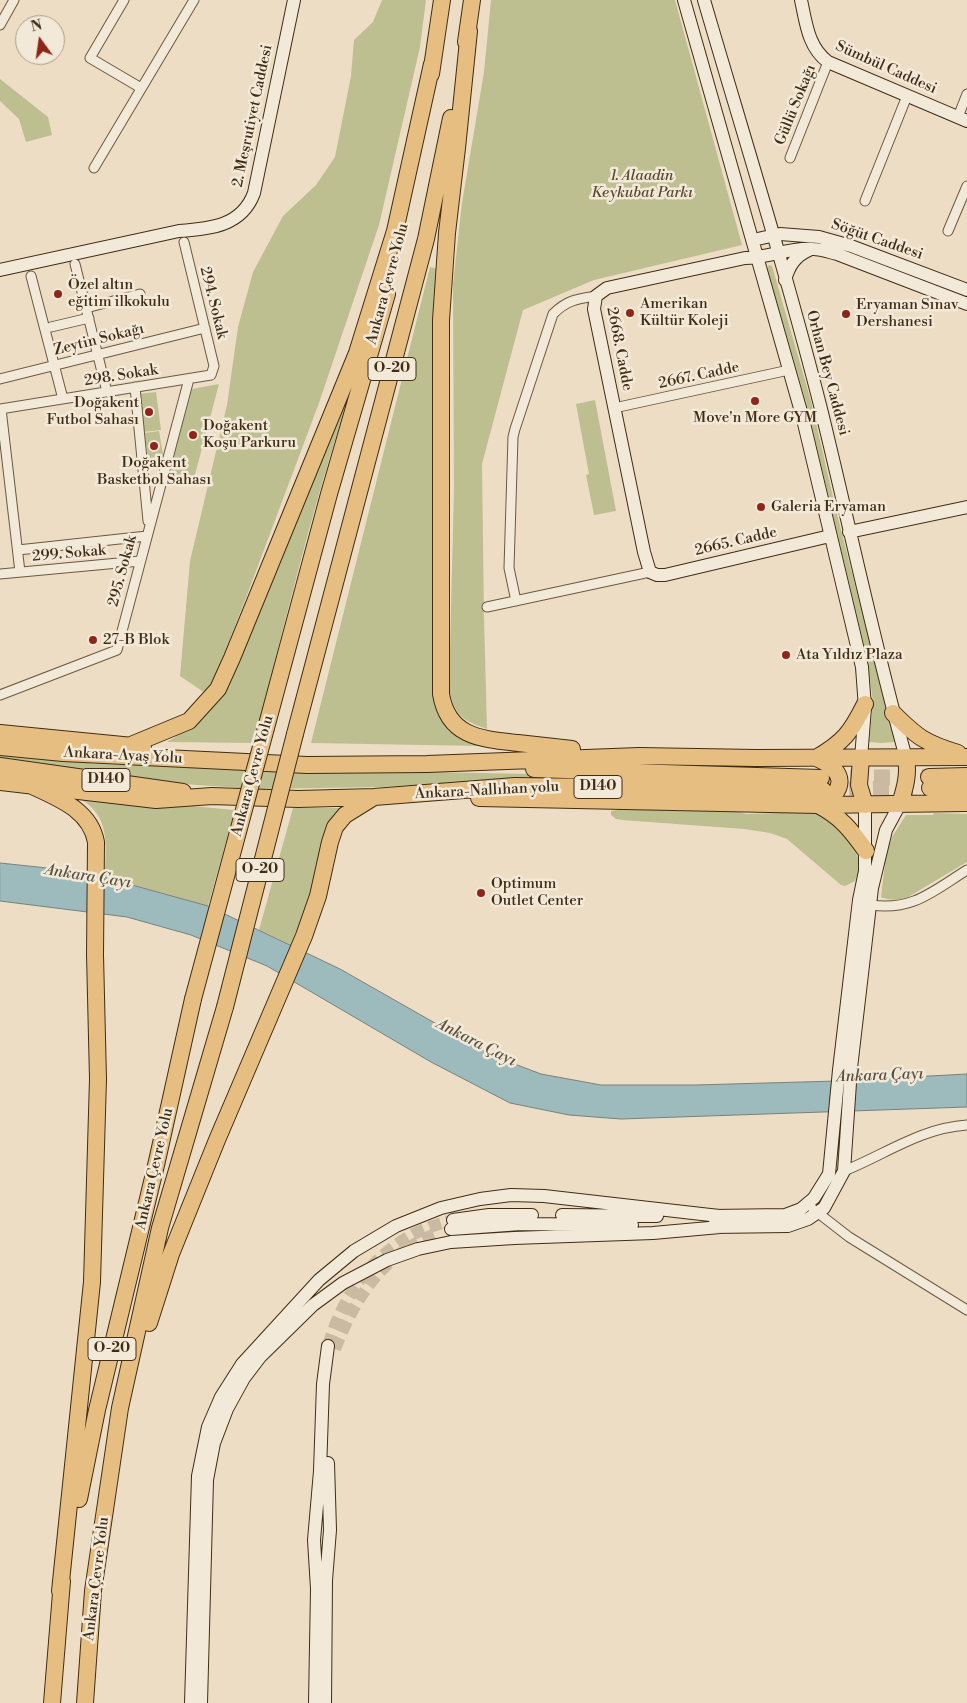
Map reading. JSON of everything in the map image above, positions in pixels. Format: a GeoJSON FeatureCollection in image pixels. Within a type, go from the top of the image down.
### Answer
{"type":"FeatureCollection","features":[{"type":"Feature","properties":{"kind":"highway","name":"Ankara Çevre Yolu"},"geometry":{"type":"LineString","coordinates":[[52,1703],[60,1591],[97,1410],[194,999],[329,494],[400,246],[442,0]]}},
{"type":"Feature","properties":{"kind":"highway","name":"Ankara Çevre Yolu"},"geometry":{"type":"LineString","coordinates":[[85,1703],[93,1590],[120,1408],[160,1228],[225,1007],[426,239],[469,32],[472,0]]}},
{"type":"Feature","properties":{"kind":"highway"},"geometry":{"type":"LineString","coordinates":[[469,32],[458,148],[447,233],[441,320],[442,701],[449,718],[462,731],[472,736],[496,741],[639,756]]}},
{"type":"Feature","properties":{"kind":"highway"},"geometry":{"type":"LineString","coordinates":[[132,745],[189,721],[218,689],[232,658],[357,353],[395,231],[432,64]]}},
{"type":"Feature","properties":{"kind":"highway"},"geometry":{"type":"LineString","coordinates":[[816,758],[848,735],[865,704]]}},
{"type":"Feature","properties":{"kind":"highway"},"geometry":{"type":"LineString","coordinates":[[893,713],[909,729],[925,741],[967,757]]}},
{"type":"Feature","properties":{"kind":"highway"},"geometry":{"type":"LineString","coordinates":[[0,733],[132,745],[221,762]]}},
{"type":"Feature","properties":{"kind":"highway","name":"Ankara-Ayaş Yolu"},"geometry":{"type":"LineString","coordinates":[[0,747],[63,753],[221,762],[307,765],[427,764]]}},
{"type":"Feature","properties":{"kind":"highway"},"geometry":{"type":"LineString","coordinates":[[427,764],[639,756],[967,757]]}},
{"type":"Feature","properties":{"kind":"highway"},"geometry":{"type":"LineString","coordinates":[[816,758],[827,762],[834,768],[840,781],[839,789],[835,795],[821,791]]}},
{"type":"Feature","properties":{"kind":"highway"},"geometry":{"type":"LineString","coordinates":[[861,758],[859,785],[865,805]]}},
{"type":"Feature","properties":{"kind":"highway"},"geometry":{"type":"LineString","coordinates":[[900,804],[906,785],[908,767],[906,758]]}},
{"type":"Feature","properties":{"kind":"highway","name":"Ankara-Nallıhan yolu"},"geometry":{"type":"LineString","coordinates":[[427,764],[821,791]]}},
{"type":"Feature","properties":{"kind":"highway","name":"Ankara-Ayaş Yolu"},"geometry":{"type":"LineString","coordinates":[[0,766],[212,796]]}},
{"type":"Feature","properties":{"kind":"highway"},"geometry":{"type":"LineString","coordinates":[[967,776],[930,782],[967,788]]}},
{"type":"Feature","properties":{"kind":"highway"},"geometry":{"type":"LineString","coordinates":[[0,782],[156,800],[212,796]]}},
{"type":"Feature","properties":{"kind":"highway"},"geometry":{"type":"LineString","coordinates":[[30,785],[57,798],[83,815],[94,832],[96,842],[95,955],[98,1079],[92,1282],[60,1591]]}},
{"type":"Feature","properties":{"kind":"highway"},"geometry":{"type":"LineString","coordinates":[[821,791],[865,805],[967,803]]}},
{"type":"Feature","properties":{"kind":"highway"},"geometry":{"type":"LineString","coordinates":[[821,791],[831,811],[848,826],[866,851]]}},
{"type":"Feature","properties":{"kind":"highway","name":"Ankara-Nallıhan yolu"},"geometry":{"type":"LineString","coordinates":[[212,796],[298,799],[414,794],[495,799],[821,791]]}},
{"type":"Feature","properties":{"kind":"highway"},"geometry":{"type":"LineString","coordinates":[[120,1408],[138,1367],[153,1309],[171,1254],[304,936],[318,896],[335,827],[345,816],[374,797]]}},
{"type":"Feature","properties":{"kind":"main road","name":"2. Meşrutiyet Caddesi"},"geometry":{"type":"LineString","coordinates":[[0,270],[179,231],[192,230],[232,220],[245,211],[254,194],[283,61],[294,0]]}},
{"type":"Feature","properties":{"kind":"main road"},"geometry":{"type":"LineString","coordinates":[[684,0],[789,370],[862,667],[865,704],[861,758]]}},
{"type":"Feature","properties":{"kind":"main road","name":"Orhan Bey Caddesi"},"geometry":{"type":"LineString","coordinates":[[704,0],[822,412],[849,532],[893,713],[906,758]]}},
{"type":"Feature","properties":{"kind":"main road","name":"Sümbül Caddesi"},"geometry":{"type":"LineString","coordinates":[[801,0],[811,42],[821,57],[828,62],[962,119]]}},
{"type":"Feature","properties":{"kind":"main road","name":"2. Meşrutiyet Caddesi"},"geometry":{"type":"LineString","coordinates":[[0,278],[182,237],[192,230]]}},
{"type":"Feature","properties":{"kind":"main road","name":"Söğüt Caddesi"},"geometry":{"type":"LineString","coordinates":[[753,240],[798,234],[834,241],[967,290]]}},
{"type":"Feature","properties":{"kind":"main road"},"geometry":{"type":"LineString","coordinates":[[785,280],[796,258],[813,248]]}},
{"type":"Feature","properties":{"kind":"main road","name":"Söğüt Caddesi"},"geometry":{"type":"LineString","coordinates":[[758,258],[813,248],[853,260],[967,304]]}},
{"type":"Feature","properties":{"kind":"main road","name":"2668. Cadde"},"geometry":{"type":"LineString","coordinates":[[650,572],[644,552],[594,309],[596,296],[607,288],[745,258],[758,258]]}},
{"type":"Feature","properties":{"kind":"main road"},"geometry":{"type":"LineString","coordinates":[[849,532],[967,507]]}},
{"type":"Feature","properties":{"kind":"main road","name":"2665. Cadde"},"geometry":{"type":"LineString","coordinates":[[650,572],[657,575],[665,575],[830,536]]}},
{"type":"Feature","properties":{"kind":"main road"},"geometry":{"type":"LineString","coordinates":[[865,902],[872,888],[886,830],[900,804]]}},
{"type":"Feature","properties":{"kind":"main road"},"geometry":{"type":"LineString","coordinates":[[201,1703],[207,1480],[214,1443],[227,1409],[244,1378],[260,1358],[303,1314],[332,1290],[371,1267],[402,1254],[435,1245],[469,1240],[653,1233],[719,1221],[785,1215],[801,1209],[824,1208],[844,1171],[841,1124],[845,1069],[865,902],[865,805]]}},
{"type":"Feature","properties":{"kind":"main road"},"geometry":{"type":"LineString","coordinates":[[812,1208],[814,1198],[829,1174],[841,1124]]}},
{"type":"Feature","properties":{"kind":"main road"},"geometry":{"type":"LineString","coordinates":[[191,1703],[198,1476],[208,1427],[221,1398],[242,1364],[319,1280],[354,1251],[396,1226],[442,1208],[480,1199],[511,1195],[544,1196],[719,1221]]}},
{"type":"Feature","properties":{"kind":"main road"},"geometry":{"type":"LineString","coordinates":[[449,1225],[489,1215],[719,1221]]}},
{"type":"Feature","properties":{"kind":"main road"},"geometry":{"type":"LineString","coordinates":[[315,1703],[317,1589],[314,1540],[320,1471],[323,1384],[331,1348],[327,1471],[330,1541],[326,1580],[325,1703]]}},
{"type":"Feature","properties":{"kind":"main road"},"geometry":{"type":"LineString","coordinates":[[314,1540],[318,1534],[323,1533],[329,1536],[330,1541]]}},
{"type":"Feature","properties":{"kind":"street"},"geometry":{"type":"LineString","coordinates":[[0,25],[14,0]]}},
{"type":"Feature","properties":{"kind":"street"},"geometry":{"type":"LineString","coordinates":[[124,0],[90,58],[141,88]]}},
{"type":"Feature","properties":{"kind":"street"},"geometry":{"type":"LineString","coordinates":[[94,168],[194,0]]}},
{"type":"Feature","properties":{"kind":"street","name":"Güllü Sokağı"},"geometry":{"type":"LineString","coordinates":[[790,158],[828,62]]}},
{"type":"Feature","properties":{"kind":"street"},"geometry":{"type":"LineString","coordinates":[[962,119],[967,94]]}},
{"type":"Feature","properties":{"kind":"street"},"geometry":{"type":"LineString","coordinates":[[865,201],[907,96]]}},
{"type":"Feature","properties":{"kind":"street"},"geometry":{"type":"LineString","coordinates":[[948,231],[967,186]]}},
{"type":"Feature","properties":{"kind":"street","name":"294. Sokak"},"geometry":{"type":"LineString","coordinates":[[184,242],[214,370]]}},
{"type":"Feature","properties":{"kind":"street"},"geometry":{"type":"LineString","coordinates":[[75,264],[107,392]]}},
{"type":"Feature","properties":{"kind":"street"},"geometry":{"type":"LineString","coordinates":[[31,276],[63,399]]}},
{"type":"Feature","properties":{"kind":"street"},"geometry":{"type":"LineString","coordinates":[[86,308],[140,294]]}},
{"type":"Feature","properties":{"kind":"street"},"geometry":{"type":"LineString","coordinates":[[516,601],[509,568],[515,428],[553,314],[562,305],[572,300],[596,296]]}},
{"type":"Feature","properties":{"kind":"street"},"geometry":{"type":"LineString","coordinates":[[51,327],[88,318]]}},
{"type":"Feature","properties":{"kind":"street","name":"Zeytin Sokağı"},"geometry":{"type":"LineString","coordinates":[[0,379],[205,328]]}},
{"type":"Feature","properties":{"kind":"street","name":"298. Sokak"},"geometry":{"type":"LineString","coordinates":[[0,409],[211,375],[214,370]]}},
{"type":"Feature","properties":{"kind":"street","name":"2667. Cadde"},"geometry":{"type":"LineString","coordinates":[[614,408],[789,370]]}},
{"type":"Feature","properties":{"kind":"street","name":"295. Sokak"},"geometry":{"type":"LineString","coordinates":[[0,695],[117,650],[188,378]]}},
{"type":"Feature","properties":{"kind":"street"},"geometry":{"type":"LineString","coordinates":[[18,550],[148,532],[135,387]]}},
{"type":"Feature","properties":{"kind":"street"},"geometry":{"type":"LineString","coordinates":[[0,409],[20,572]]}},
{"type":"Feature","properties":{"kind":"street","name":"299. Sokak"},"geometry":{"type":"LineString","coordinates":[[0,574],[140,561]]}},
{"type":"Feature","properties":{"kind":"street"},"geometry":{"type":"LineString","coordinates":[[487,607],[650,572]]}},
{"type":"Feature","properties":{"kind":"street"},"geometry":{"type":"LineString","coordinates":[[865,902],[887,907],[914,902],[967,870]]}},
{"type":"Feature","properties":{"kind":"street"},"geometry":{"type":"LineString","coordinates":[[844,1171],[872,1160],[923,1134],[967,1124]]}},
{"type":"Feature","properties":{"kind":"street"},"geometry":{"type":"LineString","coordinates":[[812,1208],[849,1237],[967,1310]]}},
{"type":"Feature","properties":{"kind":"green space"},"geometry":{"type":"Polygon","coordinates":[[[382,0],[426,0],[420,47],[379,225],[319,403],[208,695],[180,676],[190,561],[227,405],[238,327],[253,272],[283,216],[316,185],[335,157],[351,76],[354,40],[373,22],[382,0]]]}},
{"type":"Feature","properties":{"kind":"green space","name":"1. Alaadin Keykubat Parkı"},"geometry":{"type":"Polygon","coordinates":[[[491,0],[675,0],[742,245],[594,280],[523,310],[482,464],[487,729],[471,723],[460,715],[453,704],[449,687],[454,490],[453,284],[462,203],[484,72],[491,0]]]}},
{"type":"Feature","properties":{"kind":"green space"},"geometry":{"type":"Polygon","coordinates":[[[0,79],[48,117],[52,135],[26,142],[19,119],[0,101],[0,79]]]}},
{"type":"Feature","properties":{"kind":"green space"},"geometry":{"type":"Polygon","coordinates":[[[769,265],[772,266],[811,401],[836,510],[895,742],[869,742],[873,703],[868,663],[806,402],[767,268],[769,265]]]}},
{"type":"Feature","properties":{"kind":"green space"},"geometry":{"type":"Polygon","coordinates":[[[430,267],[438,269],[436,704],[481,746],[311,743],[430,267]]]}},
{"type":"Feature","properties":{"kind":"green space","name":"Doğakent Koşu Parkuru"},"geometry":{"type":"Polygon","coordinates":[[[219,384],[192,486],[167,481],[192,389],[219,384]]]}},
{"type":"Feature","properties":{"kind":"green space","name":"Doğakent Futbol Sahası"},"geometry":{"type":"Polygon","coordinates":[[[156,392],[161,430],[143,432],[138,394],[156,392]]]}},
{"type":"Feature","properties":{"kind":"green space"},"geometry":{"type":"Polygon","coordinates":[[[595,400],[616,511],[594,515],[586,475],[589,474],[576,404],[595,400]]]}},
{"type":"Feature","properties":{"kind":"green space"},"geometry":{"type":"Polygon","coordinates":[[[339,402],[346,405],[309,531],[254,743],[167,742],[198,723],[209,710],[339,402]]]}},
{"type":"Feature","properties":{"kind":"green space","name":"Doğakent Basketbol Sahası"},"geometry":{"type":"Polygon","coordinates":[[[159,431],[164,460],[149,462],[144,433],[159,431]]]}},
{"type":"Feature","properties":{"kind":"green space"},"geometry":{"type":"Polygon","coordinates":[[[0,755],[98,764],[307,770],[821,779],[821,782],[552,778],[381,787],[256,789],[168,783],[0,760],[0,755]]]}},
{"type":"Feature","properties":{"kind":"green space"},"geometry":{"type":"Polygon","coordinates":[[[74,795],[235,810],[208,906],[105,877],[106,850],[102,824],[91,807],[74,795]]]}},
{"type":"Feature","properties":{"kind":"green space"},"geometry":{"type":"Polygon","coordinates":[[[293,808],[340,808],[329,827],[315,887],[295,947],[259,930],[293,808]]]}},
{"type":"Feature","properties":{"kind":"green space"},"geometry":{"type":"Polygon","coordinates":[[[619,808],[731,810],[746,814],[813,812],[828,817],[852,840],[858,858],[858,873],[855,881],[845,886],[841,885],[787,839],[770,833],[744,829],[616,819],[611,815],[611,811],[619,808]]]}},
{"type":"Feature","properties":{"kind":"green space"},"geometry":{"type":"Polygon","coordinates":[[[934,813],[967,814],[967,862],[908,897],[894,900],[881,897],[886,854],[892,837],[906,815],[933,815],[934,813]]]}},
{"type":"Feature","properties":{"kind":"water","name":"Ankara Çayı"},"geometry":{"type":"Polygon","coordinates":[[[0,863],[85,872],[208,906],[340,969],[491,1055],[541,1074],[601,1085],[695,1085],[837,1081],[967,1074],[967,1107],[621,1119],[569,1115],[510,1103],[431,1062],[267,966],[191,935],[127,917],[0,901],[0,863]]]}},
{"type":"Feature","properties":{"kind":"tunnel"},"geometry":{"type":"LineString","coordinates":[[826,778],[929,777]]}},
{"type":"Feature","properties":{"kind":"tunnel"},"geometry":{"type":"LineString","coordinates":[[825,790],[918,788]]}},
{"type":"Feature","properties":{"kind":"tunnel"},"geometry":{"type":"LineString","coordinates":[[328,1346],[341,1312],[358,1282],[369,1269],[382,1256],[412,1235],[448,1221]]}},
{"type":"Feature","properties":{"kind":"tunnel"},"geometry":{"type":"LineString","coordinates":[[335,1349],[352,1311],[374,1279],[402,1253],[438,1233]]}},
{"type":"Feature","properties":{"kind":"place","name":"Özel altın eğitim ilkokulu"},"geometry":{"type":"Point","coordinates":[58,294]}},
{"type":"Feature","properties":{"kind":"place","name":"Amerikan Kültür Koleji"},"geometry":{"type":"Point","coordinates":[630,313]}},
{"type":"Feature","properties":{"kind":"place","name":"Eryaman Sınav Dershanesi"},"geometry":{"type":"Point","coordinates":[846,314]}},
{"type":"Feature","properties":{"kind":"place","name":"Move'n More GYM"},"geometry":{"type":"Point","coordinates":[755,401]}},
{"type":"Feature","properties":{"kind":"place","name":"Doğakent Futbol Sahası"},"geometry":{"type":"Point","coordinates":[149,412]}},
{"type":"Feature","properties":{"kind":"place","name":"Doğakent Koşu Parkuru"},"geometry":{"type":"Point","coordinates":[193,435]}},
{"type":"Feature","properties":{"kind":"place","name":"Doğakent Basketbol Sahası"},"geometry":{"type":"Point","coordinates":[154,446]}},
{"type":"Feature","properties":{"kind":"place","name":"Galeria Eryaman"},"geometry":{"type":"Point","coordinates":[761,507]}},
{"type":"Feature","properties":{"kind":"place","name":"27-B Blok"},"geometry":{"type":"Point","coordinates":[93,640]}},
{"type":"Feature","properties":{"kind":"place","name":"Ata Yıldız Plaza"},"geometry":{"type":"Point","coordinates":[786,655]}},
{"type":"Feature","properties":{"kind":"place","name":"Optimum Outlet Center"},"geometry":{"type":"Point","coordinates":[481,893]}}]}
